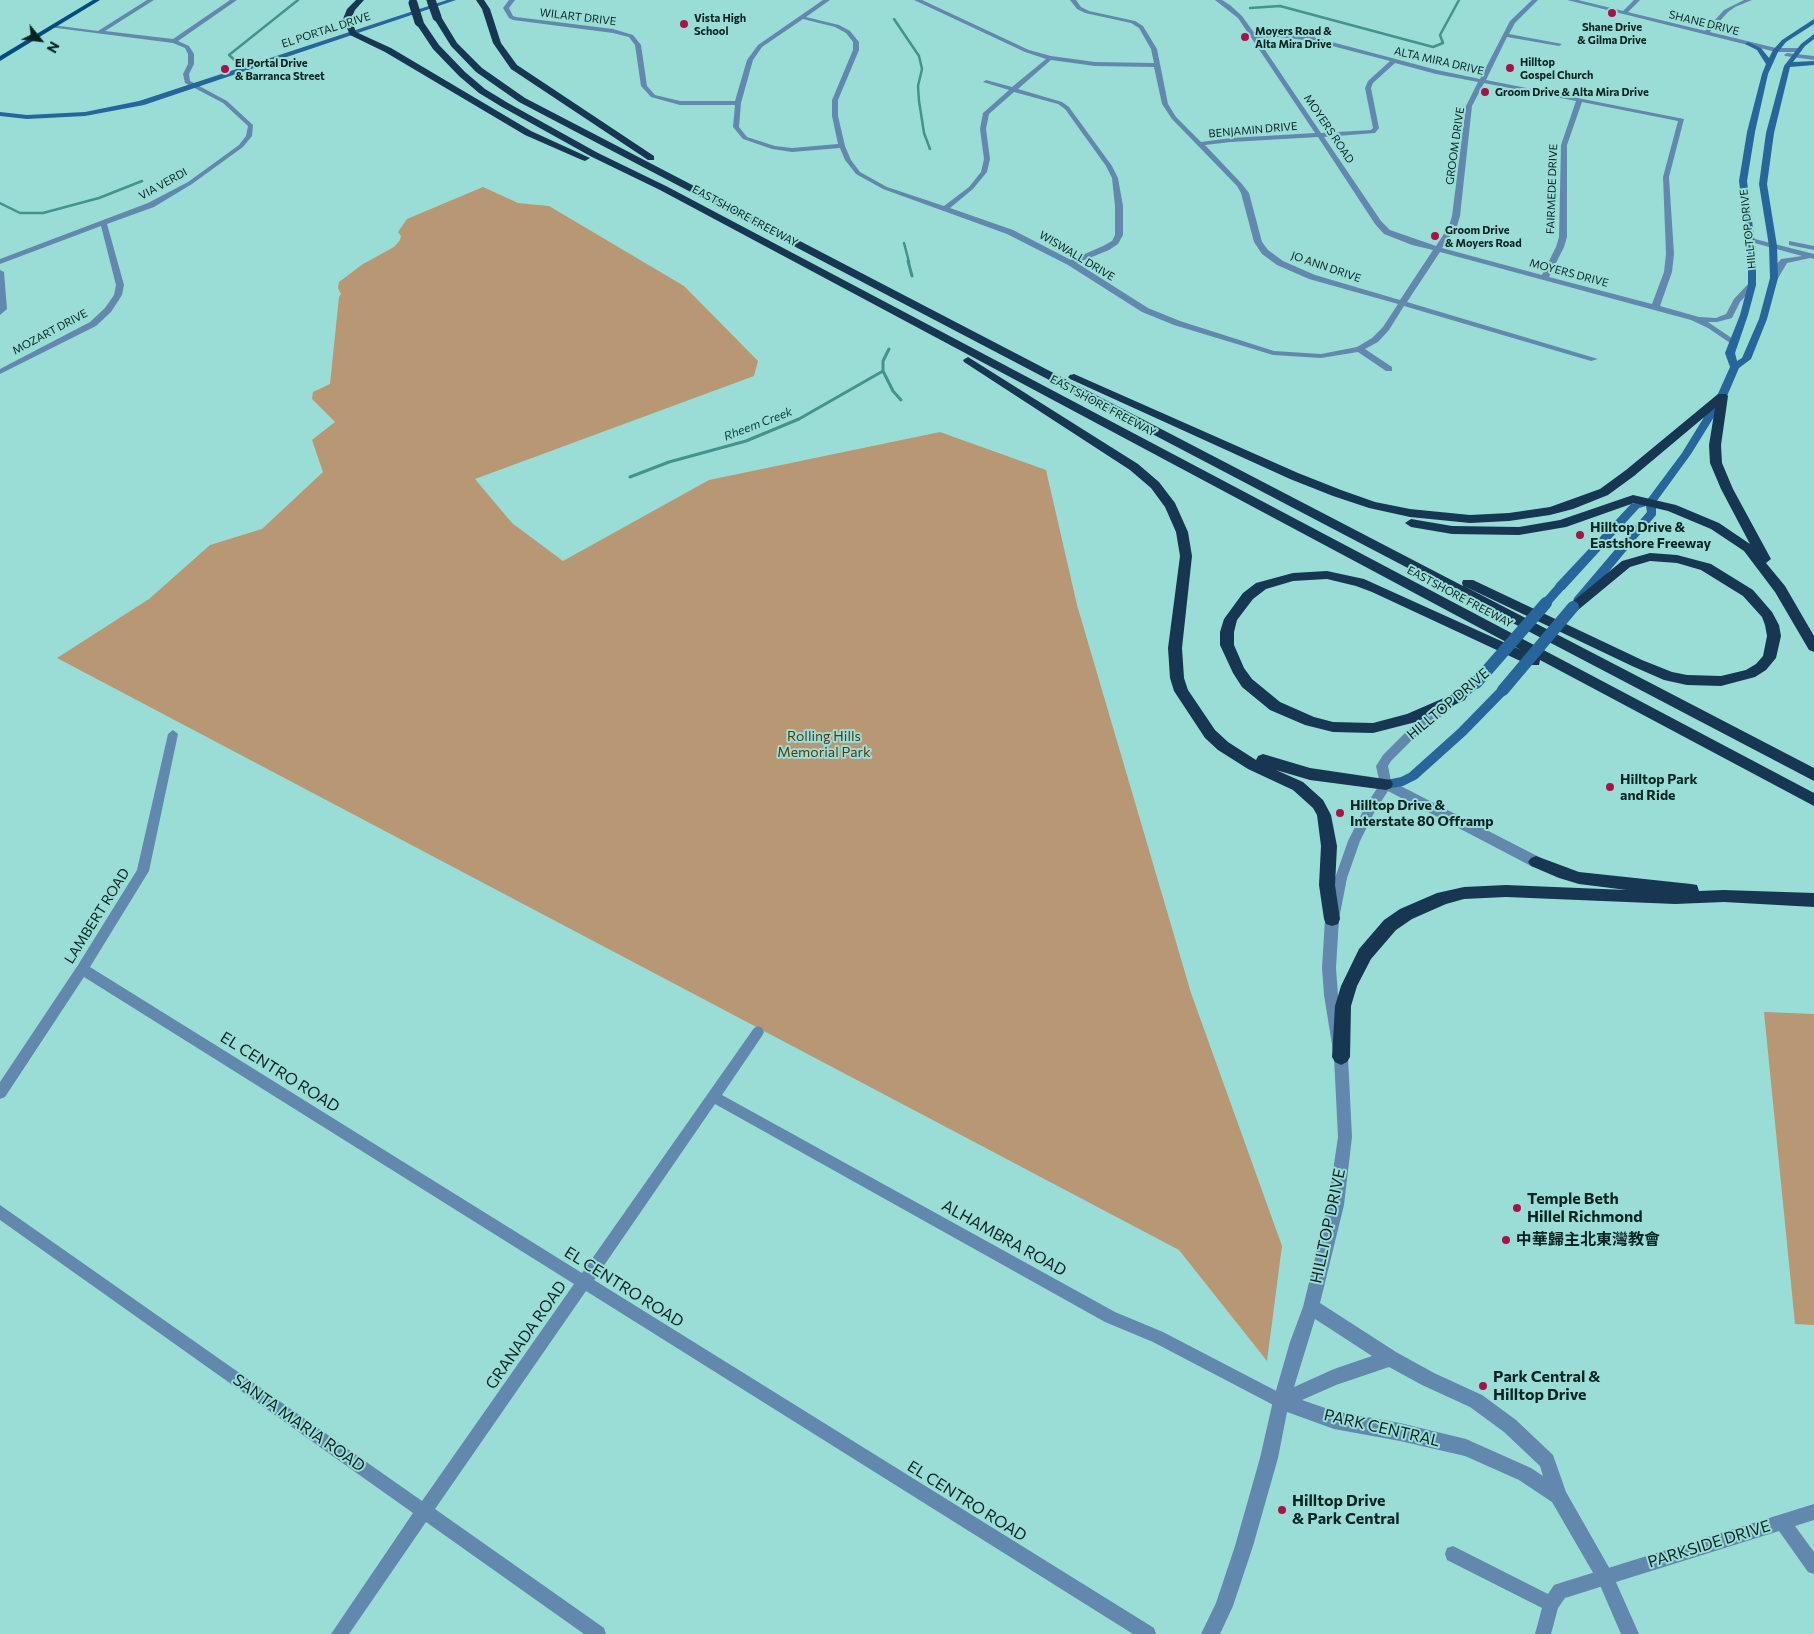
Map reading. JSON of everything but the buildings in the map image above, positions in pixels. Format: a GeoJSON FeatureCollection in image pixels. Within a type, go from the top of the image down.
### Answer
{"type":"FeatureCollection","features":[{"type":"Feature","properties":{"kind":"highway"},"geometry":{"type":"LineString","coordinates":[[360,0],[351,9],[347,19],[353,33],[388,50],[528,133],[565,150],[663,188]]}},
{"type":"Feature","properties":{"kind":"highway","name":"EASTSHORE FREEWAY"},"geometry":{"type":"LineString","coordinates":[[431,0],[444,30],[465,56],[500,86],[609,147],[710,197],[1814,775]]}},
{"type":"Feature","properties":{"kind":"highway"},"geometry":{"type":"LineString","coordinates":[[480,0],[486,9],[496,44],[514,67],[710,197]]}},
{"type":"Feature","properties":{"kind":"highway","name":"EASTSHORE FREEWAY"},"geometry":{"type":"LineString","coordinates":[[413,1],[420,22],[432,41],[448,61],[482,91],[595,155],[663,188],[1814,800]]}},
{"type":"Feature","properties":{"kind":"highway"},"geometry":{"type":"LineString","coordinates":[[907,318],[1122,459],[1144,476],[1164,496],[1177,518],[1185,543],[1186,568],[1175,663],[1180,691],[1210,734],[1223,746],[1253,765],[1298,786],[1318,804],[1324,815],[1329,846],[1327,885],[1332,919]]}},
{"type":"Feature","properties":{"kind":"highway"},"geometry":{"type":"LineString","coordinates":[[987,342],[1075,377],[1351,503],[1391,517],[1431,527],[1459,531],[1496,532],[1541,529],[1583,518],[1633,499],[1651,502],[1684,512],[1737,539],[1756,557],[1780,589]]}},
{"type":"Feature","properties":{"kind":"highway"},"geometry":{"type":"LineString","coordinates":[[1294,476],[1373,505],[1430,516],[1490,519],[1550,511],[1588,499],[1618,482],[1722,396]]}},
{"type":"Feature","properties":{"kind":"highway"},"geometry":{"type":"LineString","coordinates":[[1722,396],[1715,445],[1716,463],[1723,481],[1780,589],[1814,647]]}},
{"type":"Feature","properties":{"kind":"highway"},"geometry":{"type":"LineString","coordinates":[[1295,503],[1637,663],[1669,676],[1721,682],[1737,679],[1761,667],[1769,658],[1773,647],[1774,636],[1767,615],[1748,594],[1722,575],[1706,567],[1678,559],[1650,557],[1626,564],[1573,607]]}},
{"type":"Feature","properties":{"kind":"highway"},"geometry":{"type":"LineString","coordinates":[[1460,696],[1392,725],[1373,728],[1333,727],[1310,721],[1275,706],[1247,683],[1238,670],[1227,645],[1230,619],[1248,596],[1261,586],[1276,581],[1309,575],[1343,578],[1359,582],[1394,596],[1660,719]]}},
{"type":"Feature","properties":{"kind":"highway"},"geometry":{"type":"LineString","coordinates":[[1196,714],[1228,742],[1274,764],[1329,778],[1386,784]]}},
{"type":"Feature","properties":{"kind":"highway"},"geometry":{"type":"LineString","coordinates":[[1536,862],[1579,878],[1672,887],[1724,896]]}},
{"type":"Feature","properties":{"kind":"highway"},"geometry":{"type":"LineString","coordinates":[[1340,1057],[1343,1006],[1356,970],[1376,939],[1390,925],[1425,905],[1457,894],[1483,891],[1675,898],[1724,896],[1814,900]]}},
{"type":"Feature","properties":{"kind":"main road"},"geometry":{"type":"LineString","coordinates":[[0,59],[97,0]]}},
{"type":"Feature","properties":{"kind":"main road","name":"EL PORTAL DRIVE"},"geometry":{"type":"LineString","coordinates":[[0,114],[27,117],[85,114],[141,102],[453,0]]}},
{"type":"Feature","properties":{"kind":"main road","name":"HILLTOP DRIVE"},"geometry":{"type":"LineString","coordinates":[[1734,367],[1730,353],[1752,285],[1750,239],[1743,181],[1751,132],[1769,63],[1783,42],[1814,21]]}},
{"type":"Feature","properties":{"kind":"main road","name":"HILLTOP DRIVE"},"geometry":{"type":"LineString","coordinates":[[1460,696],[1476,684],[1560,587],[1635,506],[1651,502],[1686,454],[1722,396],[1734,367],[1746,359],[1763,319],[1774,278],[1772,242],[1762,184],[1770,133],[1787,66],[1796,50],[1814,36]]}},
{"type":"Feature","properties":{"kind":"main road"},"geometry":{"type":"LineString","coordinates":[[1748,44],[1758,49],[1769,63]]}},
{"type":"Feature","properties":{"kind":"main road"},"geometry":{"type":"LineString","coordinates":[[1796,50],[1814,56]]}},
{"type":"Feature","properties":{"kind":"main road"},"geometry":{"type":"LineString","coordinates":[[1787,66],[1798,63],[1814,63]]}},
{"type":"Feature","properties":{"kind":"main road","name":"HILLTOP DRIVE"},"geometry":{"type":"LineString","coordinates":[[1386,784],[1403,781],[1413,776],[1462,732],[1503,690],[1652,513],[1651,502]]}},
{"type":"Feature","properties":{"kind":"street"},"geometry":{"type":"LineString","coordinates":[[100,32],[151,0]]}},
{"type":"Feature","properties":{"kind":"street"},"geometry":{"type":"LineString","coordinates":[[174,41],[234,0]]}},
{"type":"Feature","properties":{"kind":"street","name":"WILART DRIVE"},"geometry":{"type":"LineString","coordinates":[[512,0],[506,8],[511,18],[613,31],[631,36],[638,45],[644,86],[653,96],[680,103],[738,103]]}},
{"type":"Feature","properties":{"kind":"street"},"geometry":{"type":"LineString","coordinates":[[827,0],[760,46],[750,60],[738,103],[736,127],[745,138],[774,148],[792,150],[842,146]]}},
{"type":"Feature","properties":{"kind":"street"},"geometry":{"type":"LineString","coordinates":[[917,0],[1027,51],[1050,58],[1095,64],[1157,65]]}},
{"type":"Feature","properties":{"kind":"street","name":"JO ANN DRIVE"},"geometry":{"type":"LineString","coordinates":[[1073,0],[1079,8],[1086,12],[1123,19],[1141,27],[1154,49],[1165,104],[1174,118],[1240,185],[1245,194],[1254,233],[1265,252],[1295,271],[1594,359]]}},
{"type":"Feature","properties":{"kind":"street","name":"MOYERS ROAD"},"geometry":{"type":"LineString","coordinates":[[1218,0],[1237,14],[1378,222],[1387,232],[1437,249]]}},
{"type":"Feature","properties":{"kind":"street","name":"GROOM DRIVE"},"geometry":{"type":"LineString","coordinates":[[1437,249],[1453,226],[1456,216],[1469,106],[1512,22],[1535,0]]}},
{"type":"Feature","properties":{"kind":"street","name":"SHANE DRIVE"},"geometry":{"type":"LineString","coordinates":[[1570,0],[1748,44],[1776,53],[1796,50],[1814,56]]}},
{"type":"Feature","properties":{"kind":"street"},"geometry":{"type":"LineString","coordinates":[[1624,13],[1637,0]]}},
{"type":"Feature","properties":{"kind":"street"},"geometry":{"type":"LineString","coordinates":[[1706,34],[1726,11],[1749,0]]}},
{"type":"Feature","properties":{"kind":"street","name":"WISWALL DRIVE"},"geometry":{"type":"LineString","coordinates":[[800,17],[836,26],[848,32],[856,42],[856,50],[835,100],[835,116],[842,146],[848,160],[858,173],[885,188],[1010,232],[1071,263],[1145,310],[1231,341],[1273,353],[1321,356],[1359,349],[1375,340],[1386,328],[1437,249]]}},
{"type":"Feature","properties":{"kind":"street"},"geometry":{"type":"LineString","coordinates":[[52,27],[174,41],[187,47],[191,54],[191,64],[186,74],[187,82],[194,85]]}},
{"type":"Feature","properties":{"kind":"street","name":"ALTA MIRA DRIVE"},"geometry":{"type":"LineString","coordinates":[[1252,36],[1279,35],[1313,39],[1394,61],[1481,81],[1682,120],[1666,177],[1670,254],[1668,272],[1655,308]]}},
{"type":"Feature","properties":{"kind":"street"},"geometry":{"type":"LineString","coordinates":[[1505,35],[1559,44]]}},
{"type":"Feature","properties":{"kind":"street","name":"SHANE DRIVE"},"geometry":{"type":"LineString","coordinates":[[1783,42],[1814,63]]}},
{"type":"Feature","properties":{"kind":"street"},"geometry":{"type":"LineString","coordinates":[[1776,53],[1787,66]]}},
{"type":"Feature","properties":{"kind":"street"},"geometry":{"type":"LineString","coordinates":[[946,208],[971,188],[984,172],[987,159],[983,120],[986,113],[1050,58]]}},
{"type":"Feature","properties":{"kind":"street","name":"BENJAMIN DRIVE"},"geometry":{"type":"LineString","coordinates":[[1200,144],[1231,140],[1373,132],[1376,128],[1368,88],[1370,82],[1394,61]]}},
{"type":"Feature","properties":{"kind":"street"},"geometry":{"type":"LineString","coordinates":[[986,82],[1050,98],[1066,108],[1109,166],[1115,178],[1119,196],[1119,235],[1115,242],[1106,248],[1071,263]]}},
{"type":"Feature","properties":{"kind":"street","name":"VIA VERDI"},"geometry":{"type":"LineString","coordinates":[[0,262],[104,225],[151,205],[190,183],[241,146],[249,136],[251,124],[225,102],[194,85]]}},
{"type":"Feature","properties":{"kind":"street","name":"FAIRMEDE DRIVE"},"geometry":{"type":"LineString","coordinates":[[1544,278],[1563,237],[1564,145],[1580,100]]}},
{"type":"Feature","properties":{"kind":"street","name":"MOZART DRIVE"},"geometry":{"type":"LineString","coordinates":[[0,372],[92,324],[108,310],[118,295],[120,285],[104,225]]}},
{"type":"Feature","properties":{"kind":"street"},"geometry":{"type":"LineString","coordinates":[[1750,239],[1814,248]]}},
{"type":"Feature","properties":{"kind":"street"},"geometry":{"type":"LineString","coordinates":[[1772,242],[1814,258]]}},
{"type":"Feature","properties":{"kind":"street","name":"MOYERS DRIVE"},"geometry":{"type":"LineString","coordinates":[[1437,249],[1694,318]]}},
{"type":"Feature","properties":{"kind":"street"},"geometry":{"type":"LineString","coordinates":[[1774,278],[1784,261],[1798,258],[1814,258]]}},
{"type":"Feature","properties":{"kind":"street"},"geometry":{"type":"LineString","coordinates":[[0,272],[4,309],[0,313]]}},
{"type":"Feature","properties":{"kind":"street"},"geometry":{"type":"LineString","coordinates":[[1694,318],[1717,320],[1729,316],[1737,301],[1752,285]]}},
{"type":"Feature","properties":{"kind":"street"},"geometry":{"type":"LineString","coordinates":[[1694,318],[1711,326],[1734,343]]}},
{"type":"Feature","properties":{"kind":"street"},"geometry":{"type":"LineString","coordinates":[[1359,349],[1389,369]]}},
{"type":"Feature","properties":{"kind":"street","name":"HILLTOP DRIVE"},"geometry":{"type":"LineString","coordinates":[[1210,1634],[1224,1606],[1244,1546],[1269,1458],[1281,1401],[1310,1307],[1336,1205],[1345,1138],[1340,1057],[1329,968],[1332,919],[1341,878],[1354,841],[1370,808],[1386,784],[1382,766],[1386,758],[1409,736],[1460,696]]}},
{"type":"Feature","properties":{"kind":"street","name":"LAMBERT ROAD"},"geometry":{"type":"LineString","coordinates":[[0,1093],[82,969],[143,871],[173,734]]}},
{"type":"Feature","properties":{"kind":"street"},"geometry":{"type":"LineString","coordinates":[[1386,784],[1536,862]]}},
{"type":"Feature","properties":{"kind":"street","name":"EL CENTRO ROAD"},"geometry":{"type":"LineString","coordinates":[[82,969],[1148,1634]]}},
{"type":"Feature","properties":{"kind":"street","name":"GRANADA ROAD"},"geometry":{"type":"LineString","coordinates":[[339,1634],[758,1032]]}},
{"type":"Feature","properties":{"kind":"street","name":"ALHAMBRA ROAD"},"geometry":{"type":"LineString","coordinates":[[714,1097],[1110,1318],[1158,1337],[1281,1401]]}},
{"type":"Feature","properties":{"kind":"street","name":"SANTA MARIA ROAD"},"geometry":{"type":"LineString","coordinates":[[0,1212],[598,1634]]}},
{"type":"Feature","properties":{"kind":"street","name":"PARK CENTRAL"},"geometry":{"type":"LineString","coordinates":[[1310,1307],[1390,1358],[1428,1379],[1476,1401],[1510,1426],[1547,1461],[1558,1496],[1605,1577],[1630,1634]]}},
{"type":"Feature","properties":{"kind":"street"},"geometry":{"type":"LineString","coordinates":[[1281,1401],[1334,1377],[1390,1358]]}},
{"type":"Feature","properties":{"kind":"street","name":"PARK CENTRAL"},"geometry":{"type":"LineString","coordinates":[[1281,1401],[1334,1420],[1400,1432],[1466,1448],[1525,1474],[1558,1496]]}},
{"type":"Feature","properties":{"kind":"street","name":"PARKSIDE DRIVE"},"geometry":{"type":"LineString","coordinates":[[1551,1604],[1560,1591],[1814,1512]]}},
{"type":"Feature","properties":{"kind":"street"},"geometry":{"type":"LineString","coordinates":[[1782,1522],[1814,1566]]}},
{"type":"Feature","properties":{"kind":"street"},"geometry":{"type":"LineString","coordinates":[[1453,1554],[1551,1604],[1544,1634]]}},
{"type":"Feature","properties":{"kind":"green space","name":"Rolling Hills Memorial Park"},"geometry":{"type":"Polygon","coordinates":[[[483,187],[518,203],[549,206],[684,286],[758,361],[754,376],[475,479],[512,523],[563,561],[709,480],[940,432],[1046,470],[1077,605],[1191,993],[1282,1246],[1267,1361],[1179,1250],[57,658],[149,599],[210,545],[262,529],[323,472],[312,440],[335,422],[312,399],[313,392],[330,384],[339,297],[341,294],[338,288],[339,282],[363,264],[394,247],[400,240],[401,236],[398,232],[407,219],[483,187]]]}},
{"type":"Feature","properties":{"kind":"green space"},"geometry":{"type":"Polygon","coordinates":[[[1764,1012],[1814,1014],[1814,1325],[1795,1324],[1764,1012]]]}},
{"type":"Feature","properties":{"kind":"waterway"},"geometry":{"type":"LineString","coordinates":[[238,63],[229,55],[298,0]]}},
{"type":"Feature","properties":{"kind":"waterway"},"geometry":{"type":"LineString","coordinates":[[1250,8],[1280,6],[1433,47],[1443,43],[1440,35],[1459,0]]}},
{"type":"Feature","properties":{"kind":"waterway","name":"Rheem Creek"},"geometry":{"type":"LineString","coordinates":[[894,19],[919,56],[922,69],[918,86],[919,101],[924,133],[930,149]]}},
{"type":"Feature","properties":{"kind":"waterway"},"geometry":{"type":"LineString","coordinates":[[0,203],[20,213],[43,213],[99,198],[142,181]]}},
{"type":"Feature","properties":{"kind":"waterway","name":"Rheem Creek"},"geometry":{"type":"LineString","coordinates":[[904,243],[909,262]]}},
{"type":"Feature","properties":{"kind":"waterway","name":"Rheem Creek"},"geometry":{"type":"LineString","coordinates":[[908,261],[912,276]]}},
{"type":"Feature","properties":{"kind":"waterway","name":"Rheem Creek"},"geometry":{"type":"LineString","coordinates":[[883,371],[883,361],[889,349]]}},
{"type":"Feature","properties":{"kind":"waterway","name":"Rheem Creek"},"geometry":{"type":"LineString","coordinates":[[630,477],[669,462],[746,441],[799,419],[883,371]]}},
{"type":"Feature","properties":{"kind":"waterway","name":"Rheem Creek"},"geometry":{"type":"LineString","coordinates":[[883,371],[893,391],[901,400]]}},
{"type":"Feature","properties":{"kind":"place","name":"Shane Drive & Gilma Drive"},"geometry":{"type":"Point","coordinates":[1612,13]}},
{"type":"Feature","properties":{"kind":"place","name":"Vista High School"},"geometry":{"type":"Point","coordinates":[684,24]}},
{"type":"Feature","properties":{"kind":"place","name":"Moyers Road & Alta Mira Drive"},"geometry":{"type":"Point","coordinates":[1245,37]}},
{"type":"Feature","properties":{"kind":"place","name":"Hilltop Gospel Church"},"geometry":{"type":"Point","coordinates":[1510,68]}},
{"type":"Feature","properties":{"kind":"place","name":"El Portal Drive & Barranca Street"},"geometry":{"type":"Point","coordinates":[225,69]}},
{"type":"Feature","properties":{"kind":"place","name":"Groom Drive & Alta Mira Drive"},"geometry":{"type":"Point","coordinates":[1485,92]}},
{"type":"Feature","properties":{"kind":"place","name":"Groom Drive & Moyers Road"},"geometry":{"type":"Point","coordinates":[1435,236]}},
{"type":"Feature","properties":{"kind":"place","name":"Hilltop Drive & Eastshore Freeway"},"geometry":{"type":"Point","coordinates":[1580,535]}},
{"type":"Feature","properties":{"kind":"place","name":"Hilltop Park and Ride"},"geometry":{"type":"Point","coordinates":[1610,787]}},
{"type":"Feature","properties":{"kind":"place","name":"Hilltop Drive & Interstate 80 Offramp"},"geometry":{"type":"Point","coordinates":[1340,813]}},
{"type":"Feature","properties":{"kind":"place","name":"Temple Beth Hillel Richmond"},"geometry":{"type":"Point","coordinates":[1517,1208]}},
{"type":"Feature","properties":{"kind":"place","name":"中華歸主北東灣教會"},"geometry":{"type":"Point","coordinates":[1506,1240]}},
{"type":"Feature","properties":{"kind":"place","name":"Park Central & Hilltop Drive"},"geometry":{"type":"Point","coordinates":[1483,1386]}},
{"type":"Feature","properties":{"kind":"place","name":"Hilltop Drive & Park Central"},"geometry":{"type":"Point","coordinates":[1282,1510]}}]}
